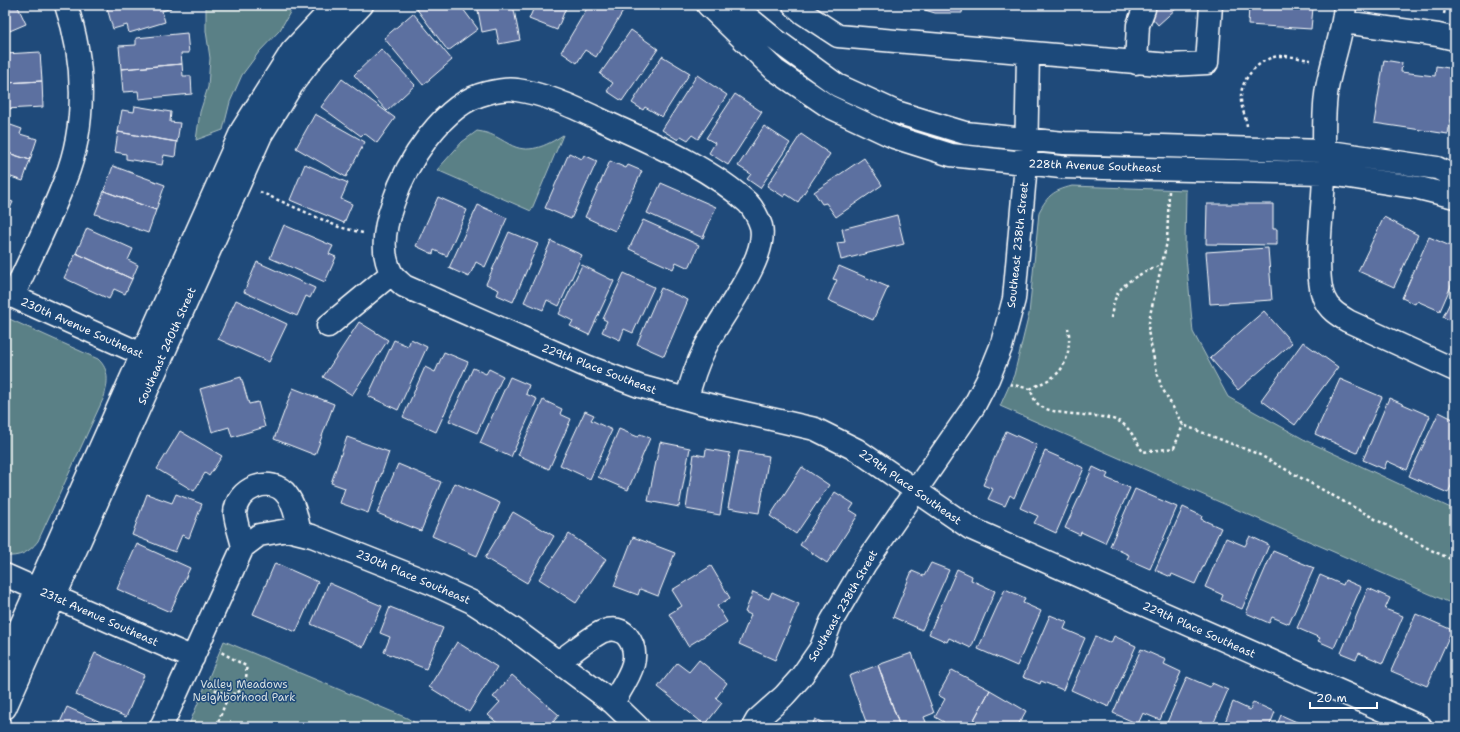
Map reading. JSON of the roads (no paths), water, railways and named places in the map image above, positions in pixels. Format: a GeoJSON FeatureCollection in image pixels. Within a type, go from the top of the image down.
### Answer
{"type":"FeatureCollection","features":[{"type":"Feature","properties":{"kind":"street"},"geometry":{"type":"LineString","coordinates":[[9,294],[66,179],[74,148],[79,117],[81,87],[73,26],[66,5]]}},
{"type":"Feature","properties":{"kind":"street","name":"Southeast 240th Street"},"geometry":{"type":"LineString","coordinates":[[5,708],[46,594],[151,358],[242,130],[292,51],[335,5]]}},
{"type":"Feature","properties":{"kind":"street","name":"Southeast 240th Street"},"geometry":{"type":"LineString","coordinates":[[151,358],[240,183],[261,134],[292,85],[315,55],[362,5]]}},
{"type":"Feature","properties":{"kind":"street","name":"228th Avenue Southeast"},"geometry":{"type":"LineString","coordinates":[[708,5],[774,70],[828,106],[894,138],[951,155],[1062,167],[1324,173],[1419,188],[1455,197]]}},
{"type":"Feature","properties":{"kind":"street","name":"228th Avenue Southeast"},"geometry":{"type":"LineString","coordinates":[[733,5],[773,38],[837,85],[896,112],[965,133],[1027,140],[1324,151],[1437,168],[1455,177]]}},
{"type":"Feature","properties":{"kind":"street"},"geometry":{"type":"LineString","coordinates":[[794,5],[803,14],[838,36],[1170,66],[1207,63],[1211,5]]}},
{"type":"Feature","properties":{"kind":"street"},"geometry":{"type":"LineString","coordinates":[[1136,63],[1138,25],[1144,9]]}},
{"type":"Feature","properties":{"kind":"street"},"geometry":{"type":"LineString","coordinates":[[1455,39],[1344,13],[1324,111],[1324,173],[1319,264],[1324,298],[1332,310],[1348,321],[1455,370]]}},
{"type":"Feature","properties":{"kind":"street","name":"Southeast 238th Street"},"geometry":{"type":"LineString","coordinates":[[753,727],[757,720],[802,677],[821,648],[831,622],[865,564],[974,406],[988,380],[1001,347],[1014,299],[1026,164],[1028,53]]}},
{"type":"Feature","properties":{"kind":"street"},"geometry":{"type":"LineString","coordinates":[[328,326],[391,274],[385,254],[385,237],[389,215],[397,189],[418,151],[440,122],[470,98],[487,92],[515,89],[560,101],[679,156],[749,204],[761,225],[762,244],[755,262],[704,349],[692,378],[687,399]]}},
{"type":"Feature","properties":{"kind":"street","name":"229th Place Southeast"},"geometry":{"type":"LineString","coordinates":[[391,274],[404,286],[427,297],[578,362],[639,386],[814,429],[857,450],[970,528],[1421,727]]}},
{"type":"Feature","properties":{"kind":"street","name":"230th Avenue Southeast"},"geometry":{"type":"LineString","coordinates":[[9,294],[151,358]]}},
{"type":"Feature","properties":{"kind":"street"},"geometry":{"type":"LineString","coordinates":[[161,727],[243,547],[235,513],[243,494],[252,487],[269,484],[280,488],[287,494],[293,504],[300,533]]}},
{"type":"Feature","properties":{"kind":"street","name":"230th Place Southeast"},"geometry":{"type":"LineString","coordinates":[[243,547],[259,535],[288,530],[300,533],[434,584],[472,602],[558,662],[613,703],[638,727]]}},
{"type":"Feature","properties":{"kind":"street","name":"231st Avenue Southeast"},"geometry":{"type":"LineString","coordinates":[[5,575],[192,659]]}},
{"type":"Feature","properties":{"kind":"street","name":"Southeast 240th Street"},"geometry":{"type":"LineString","coordinates":[[5,661],[46,594]]}},
{"type":"Feature","properties":{"kind":"street"},"geometry":{"type":"LineString","coordinates":[[558,662],[603,631],[616,629],[625,633],[633,643],[636,656],[633,668],[613,703]]}},
{"type":"Feature","properties":{"kind":"park label","name":"Valley Meadows Neighborhood Park"},"geometry":{"type":"Point","coordinates":[244,690]}}]}
